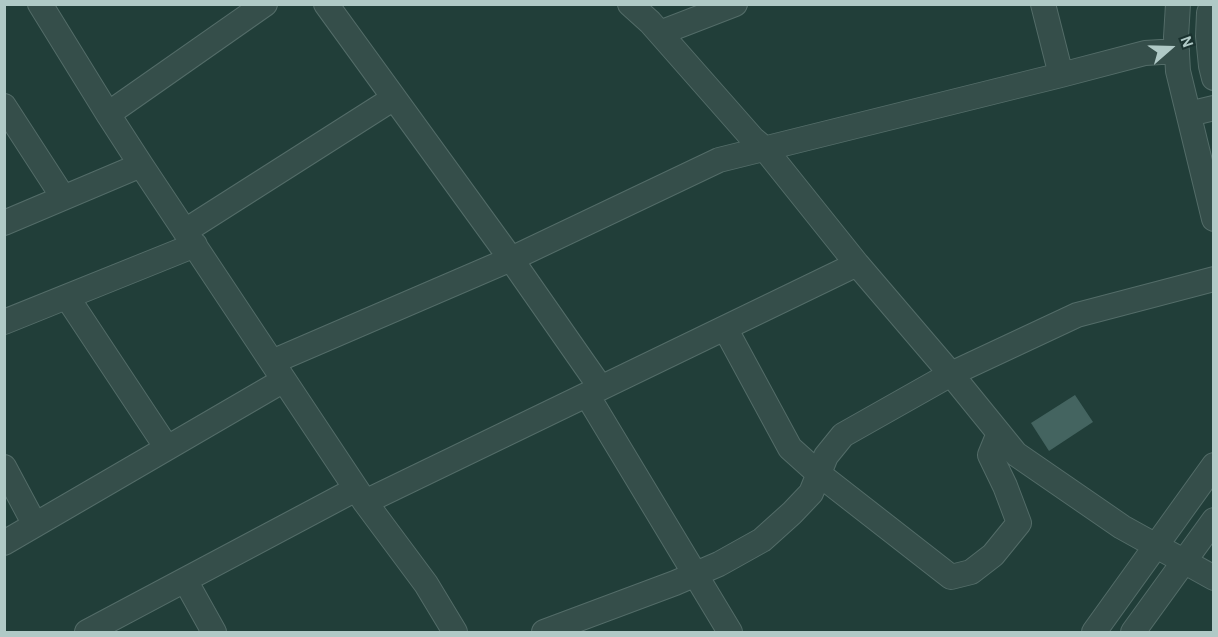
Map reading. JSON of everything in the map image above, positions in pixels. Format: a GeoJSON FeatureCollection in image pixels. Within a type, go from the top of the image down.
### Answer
{"type":"FeatureCollection","features":[{"type":"Feature","properties":{"kind":"street"},"geometry":{"type":"LineString","coordinates":[[40,4],[141,165],[360,495],[426,584],[455,633]]}},
{"type":"Feature","properties":{"kind":"street"},"geometry":{"type":"LineString","coordinates":[[326,4],[511,259],[594,392],[694,575],[729,633]]}},
{"type":"Feature","properties":{"kind":"street"},"geometry":{"type":"LineString","coordinates":[[630,4],[660,33],[753,140],[765,149],[857,264],[1016,454],[1122,527],[1214,578]]}},
{"type":"Feature","properties":{"kind":"street"},"geometry":{"type":"LineString","coordinates":[[660,33],[735,4]]}},
{"type":"Feature","properties":{"kind":"street"},"geometry":{"type":"LineString","coordinates":[[1043,4],[1061,75]]}},
{"type":"Feature","properties":{"kind":"street"},"geometry":{"type":"LineString","coordinates":[[1178,4],[1176,37],[1178,70],[1214,219]]}},
{"type":"Feature","properties":{"kind":"street"},"geometry":{"type":"LineString","coordinates":[[1212,4],[1209,13],[1209,36],[1210,66],[1214,78]]}},
{"type":"Feature","properties":{"kind":"street"},"geometry":{"type":"LineString","coordinates":[[108,114],[257,7]]}},
{"type":"Feature","properties":{"kind":"street"},"geometry":{"type":"LineString","coordinates":[[4,543],[167,448],[278,371],[719,160],[1145,52],[1177,51]]}},
{"type":"Feature","properties":{"kind":"street"},"geometry":{"type":"LineString","coordinates":[[4,322],[67,297],[190,238],[394,98]]}},
{"type":"Feature","properties":{"kind":"street"},"geometry":{"type":"LineString","coordinates":[[4,106],[63,198]]}},
{"type":"Feature","properties":{"kind":"street"},"geometry":{"type":"LineString","coordinates":[[1189,114],[1214,108]]}},
{"type":"Feature","properties":{"kind":"street"},"geometry":{"type":"LineString","coordinates":[[4,222],[141,165]]}},
{"type":"Feature","properties":{"kind":"street"},"geometry":{"type":"LineString","coordinates":[[88,632],[185,580],[360,495],[594,392],[857,264]]}},
{"type":"Feature","properties":{"kind":"street"},"geometry":{"type":"LineString","coordinates":[[544,633],[694,575],[762,540],[812,493],[826,456],[843,435],[951,374],[1077,315],[1214,279]]}},
{"type":"Feature","properties":{"kind":"street"},"geometry":{"type":"LineString","coordinates":[[67,297],[167,448]]}},
{"type":"Feature","properties":{"kind":"street"},"geometry":{"type":"LineString","coordinates":[[725,328],[790,448],[819,474],[951,577],[971,572],[993,555],[1019,523],[990,455],[999,433]]}},
{"type":"Feature","properties":{"kind":"street"},"geometry":{"type":"LineString","coordinates":[[1094,633],[1214,465]]}},
{"type":"Feature","properties":{"kind":"street"},"geometry":{"type":"LineString","coordinates":[[4,467],[35,525]]}},
{"type":"Feature","properties":{"kind":"street"},"geometry":{"type":"LineString","coordinates":[[1133,633],[1214,520]]}},
{"type":"Feature","properties":{"kind":"street"},"geometry":{"type":"LineString","coordinates":[[185,580],[214,633]]}},
{"type":"Feature","properties":{"kind":"building"},"geometry":{"type":"Polygon","coordinates":[[[1075,395],[1093,422],[1049,451],[1031,423],[1075,395]]]}}]}
